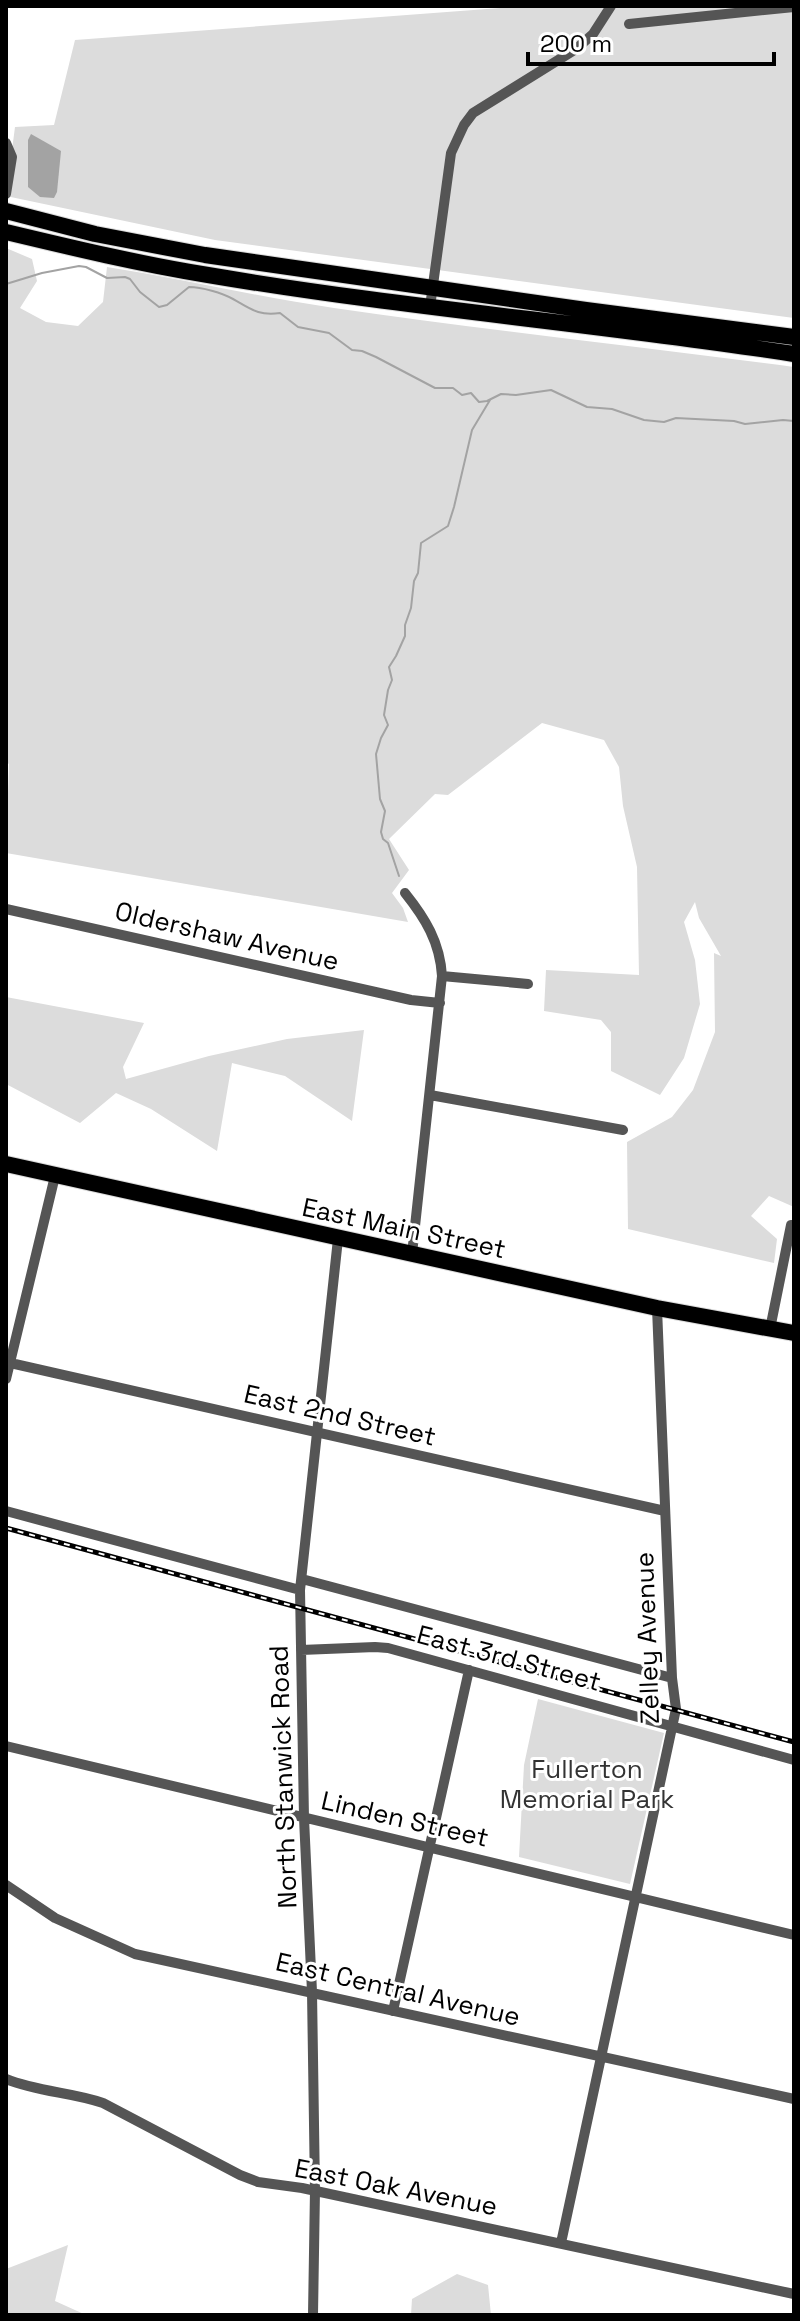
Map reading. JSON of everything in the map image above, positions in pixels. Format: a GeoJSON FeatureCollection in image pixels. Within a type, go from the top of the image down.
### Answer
{"type":"FeatureCollection","features":[{"type":"Feature","properties":{"kind":"main road"},"geometry":{"type":"LineString","coordinates":[[6,211],[95,234],[205,255],[794,337]]}},
{"type":"Feature","properties":{"kind":"main road"},"geometry":{"type":"LineString","coordinates":[[6,232],[208,275],[794,354]]}},
{"type":"Feature","properties":{"kind":"main road","name":"East Main Street"},"geometry":{"type":"LineString","coordinates":[[6,1164],[657,1308],[794,1333]]}},
{"type":"Feature","properties":{"kind":"street"},"geometry":{"type":"LineString","coordinates":[[430,307],[451,153],[464,125],[473,113],[585,42],[601,24],[611,6]]}},
{"type":"Feature","properties":{"kind":"street"},"geometry":{"type":"LineString","coordinates":[[629,24],[794,7]]}},
{"type":"Feature","properties":{"kind":"street"},"geometry":{"type":"LineString","coordinates":[[6,143],[12,157],[6,194]]}},
{"type":"Feature","properties":{"kind":"street"},"geometry":{"type":"LineString","coordinates":[[405,893],[422,914],[433,935],[442,976],[412,1254]]}},
{"type":"Feature","properties":{"kind":"street","name":"Oldershaw Avenue"},"geometry":{"type":"LineString","coordinates":[[6,909],[411,1000],[440,1003]]}},
{"type":"Feature","properties":{"kind":"street"},"geometry":{"type":"LineString","coordinates":[[442,976],[528,984]]}},
{"type":"Feature","properties":{"kind":"street"},"geometry":{"type":"LineString","coordinates":[[430,1095],[623,1130]]}},
{"type":"Feature","properties":{"kind":"street"},"geometry":{"type":"LineString","coordinates":[[6,1379],[55,1176]]}},
{"type":"Feature","properties":{"kind":"street"},"geometry":{"type":"LineString","coordinates":[[770,1329],[791,1225]]}},
{"type":"Feature","properties":{"kind":"street","name":"North Stanwick Road"},"geometry":{"type":"LineString","coordinates":[[313,2315],[312,1992],[304,1818],[301,1584],[338,1239]]}},
{"type":"Feature","properties":{"kind":"street","name":"Zelley Avenue"},"geometry":{"type":"LineString","coordinates":[[561,2243],[676,1709],[672,1678],[657,1308]]}},
{"type":"Feature","properties":{"kind":"street","name":"East 2nd Street"},"geometry":{"type":"LineString","coordinates":[[8,1362],[665,1511]]}},
{"type":"Feature","properties":{"kind":"street","name":"East 3rd Street"},"geometry":{"type":"LineString","coordinates":[[6,1511],[672,1678]]}},
{"type":"Feature","properties":{"kind":"street","name":"East 3rd Street"},"geometry":{"type":"LineString","coordinates":[[301,1650],[388,1648],[794,1760]]}},
{"type":"Feature","properties":{"kind":"street"},"geometry":{"type":"LineString","coordinates":[[393,2011],[469,1670]]}},
{"type":"Feature","properties":{"kind":"street","name":"Linden Street"},"geometry":{"type":"LineString","coordinates":[[6,1746],[794,1935]]}},
{"type":"Feature","properties":{"kind":"street","name":"East Central Avenue"},"geometry":{"type":"LineString","coordinates":[[6,1885],[55,1918],[135,1954],[794,2099]]}},
{"type":"Feature","properties":{"kind":"street","name":"East Oak Avenue"},"geometry":{"type":"LineString","coordinates":[[6,2079],[32,2089],[85,2097],[103,2103],[258,2182],[315,2190],[794,2294]]}},
{"type":"Feature","properties":{"kind":"green space"},"geometry":{"type":"Polygon","coordinates":[[[527,6],[794,6],[794,318],[215,240],[6,196],[15,127],[54,125],[75,40],[527,6]]]}},
{"type":"Feature","properties":{"kind":"green space"},"geometry":{"type":"Polygon","coordinates":[[[6,248],[32,259],[37,281],[20,308],[46,322],[78,326],[103,302],[107,267],[334,308],[794,367],[794,1207],[769,1196],[751,1216],[777,1239],[774,1263],[628,1229],[627,1142],[672,1117],[693,1090],[715,1032],[714,953],[721,956],[699,918],[695,902],[684,922],[695,960],[700,1004],[684,1058],[660,1095],[611,1071],[611,1032],[601,1020],[544,1011],[546,970],[639,975],[637,867],[623,806],[619,767],[604,740],[542,723],[448,795],[435,794],[389,839],[409,870],[392,893],[408,922],[6,853],[9,764],[6,762],[6,248]]]}},
{"type":"Feature","properties":{"kind":"green space"},"geometry":{"type":"Polygon","coordinates":[[[6,997],[144,1023],[123,1067],[126,1079],[287,1039],[364,1030],[352,1121],[285,1076],[232,1063],[217,1151],[151,1109],[116,1093],[80,1123],[6,1084],[6,997]]]}},
{"type":"Feature","properties":{"kind":"green space","name":"Fullerton Memorial Park"},"geometry":{"type":"Polygon","coordinates":[[[538,1699],[664,1733],[630,1884],[519,1857],[524,1765],[538,1699]]]}},
{"type":"Feature","properties":{"kind":"green space"},"geometry":{"type":"Polygon","coordinates":[[[68,2245],[55,2301],[86,2315],[6,2315],[6,2269],[68,2245]]]}},
{"type":"Feature","properties":{"kind":"green space"},"geometry":{"type":"Polygon","coordinates":[[[457,2274],[488,2285],[491,2315],[411,2315],[412,2299],[457,2274]]]}},
{"type":"Feature","properties":{"kind":"shaded area"},"geometry":{"type":"Polygon","coordinates":[[[31,134],[61,151],[54,198],[40,197],[28,187],[28,140],[31,134]]]}},
{"type":"Feature","properties":{"kind":"waterway"},"geometry":{"type":"LineString","coordinates":[[6,284],[79,266],[107,278],[130,279],[140,292],[159,307],[167,305],[189,287],[206,289],[255,311],[280,313],[298,327],[329,333],[352,350],[376,357],[435,388],[453,388],[462,395],[471,393],[479,402],[501,394],[551,390],[587,407],[612,409],[644,420],[664,422],[676,418],[745,424],[794,421]]}},
{"type":"Feature","properties":{"kind":"waterway"},"geometry":{"type":"LineString","coordinates":[[399,876],[381,832],[385,811],[380,799],[376,754],[388,725],[384,715],[392,680],[389,667],[405,636],[421,543],[448,526],[472,430],[490,400]]}},
{"type":"Feature","properties":{"kind":"railway"},"geometry":{"type":"LineString","coordinates":[[6,1528],[794,1742]]}}]}
